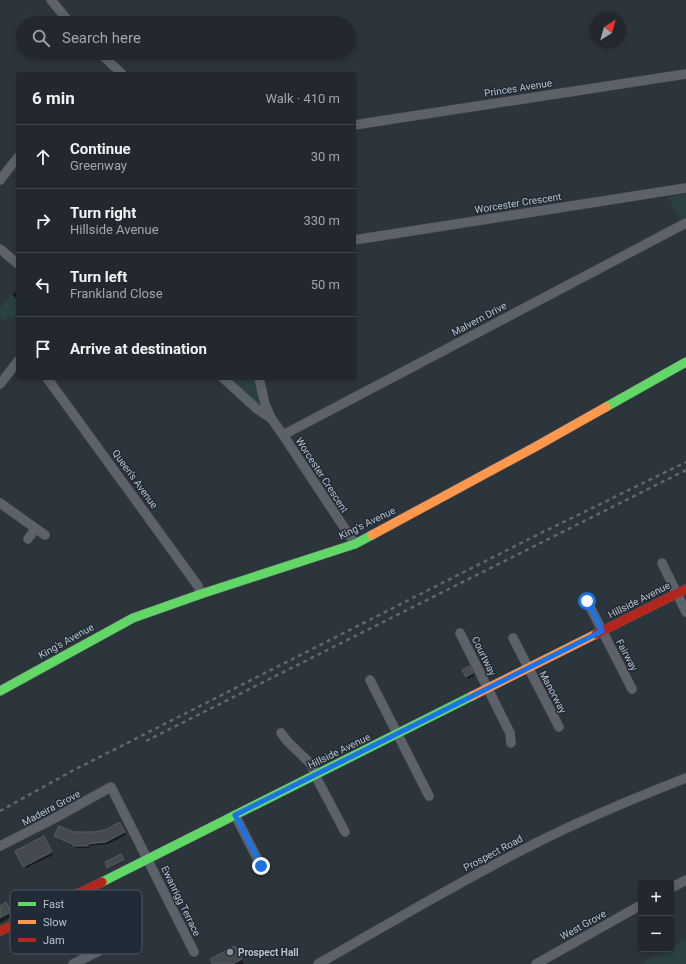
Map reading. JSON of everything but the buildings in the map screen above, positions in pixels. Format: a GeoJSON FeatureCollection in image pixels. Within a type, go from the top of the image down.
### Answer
{"type":"FeatureCollection","features":[{"type":"Feature","properties":{"kind":"street"},"geometry":{"type":"LineString","coordinates":[[51,0],[64,16]]}},
{"type":"Feature","properties":{"kind":"street"},"geometry":{"type":"LineString","coordinates":[[107,60],[120,72]]}},
{"type":"Feature","properties":{"kind":"street","name":"Princes Avenue"},"geometry":{"type":"LineString","coordinates":[[356,125],[686,74]]}},
{"type":"Feature","properties":{"kind":"street"},"geometry":{"type":"LineString","coordinates":[[0,180],[16,160]]}},
{"type":"Feature","properties":{"kind":"street","name":"Worcester Crescent"},"geometry":{"type":"LineString","coordinates":[[356,240],[686,188]]}},
{"type":"Feature","properties":{"kind":"street","name":"Malvern Drive"},"geometry":{"type":"LineString","coordinates":[[283,434],[686,223]]}},
{"type":"Feature","properties":{"kind":"street"},"geometry":{"type":"LineString","coordinates":[[0,249],[16,262]]}},
{"type":"Feature","properties":{"kind":"street","name":"King's Avenue"},"geometry":{"type":"LineString","coordinates":[[0,691],[133,618],[201,594],[355,544],[535,447],[686,362]]}},
{"type":"Feature","properties":{"kind":"street"},"geometry":{"type":"LineString","coordinates":[[0,384],[16,364]]}},
{"type":"Feature","properties":{"kind":"street","name":"Queen's Avenue"},"geometry":{"type":"LineString","coordinates":[[48,380],[198,586],[201,594]]}},
{"type":"Feature","properties":{"kind":"street","name":"Worcester Crescent"},"geometry":{"type":"LineString","coordinates":[[225,380],[257,409],[271,418]]}},
{"type":"Feature","properties":{"kind":"street","name":"Worcester Crescent"},"geometry":{"type":"LineString","coordinates":[[259,380],[264,404],[271,418],[355,544]]}},
{"type":"Feature","properties":{"kind":"street"},"geometry":{"type":"LineString","coordinates":[[0,503],[45,535]]}},
{"type":"Feature","properties":{"kind":"street"},"geometry":{"type":"LineString","coordinates":[[28,539],[35,529]]}},
{"type":"Feature","properties":{"kind":"street"},"geometry":{"type":"LineString","coordinates":[[662,563],[686,612]]}},
{"type":"Feature","properties":{"kind":"street","name":"Hillside Avenue"},"geometry":{"type":"LineString","coordinates":[[84,890],[686,589]]}},
{"type":"Feature","properties":{"kind":"street","name":"Fairway"},"geometry":{"type":"LineString","coordinates":[[587,601],[632,689]]}},
{"type":"Feature","properties":{"kind":"street","name":"Courtway"},"geometry":{"type":"LineString","coordinates":[[460,633],[510,732],[511,743]]}},
{"type":"Feature","properties":{"kind":"street","name":"Manorway"},"geometry":{"type":"LineString","coordinates":[[513,638],[559,727]]}},
{"type":"Feature","properties":{"kind":"street"},"geometry":{"type":"LineString","coordinates":[[370,680],[429,796]]}},
{"type":"Feature","properties":{"kind":"street"},"geometry":{"type":"LineString","coordinates":[[281,732],[288,742],[312,766],[315,775],[345,832]]}},
{"type":"Feature","properties":{"kind":"street","name":"Prospect Road"},"geometry":{"type":"LineString","coordinates":[[318,964],[486,869],[536,843],[597,815],[686,778]]}},
{"type":"Feature","properties":{"kind":"street","name":"Madeira Grove"},"geometry":{"type":"LineString","coordinates":[[0,846],[115,785],[148,859]]}},
{"type":"Feature","properties":{"kind":"street"},"geometry":{"type":"LineString","coordinates":[[235,815],[261,866]]}},
{"type":"Feature","properties":{"kind":"street","name":"Ewanrigg Terrace"},"geometry":{"type":"LineString","coordinates":[[148,859],[194,952]]}},
{"type":"Feature","properties":{"kind":"street"},"geometry":{"type":"LineString","coordinates":[[674,886],[686,880]]}},
{"type":"Feature","properties":{"kind":"street","name":"West Grove"},"geometry":{"type":"LineString","coordinates":[[536,964],[638,907]]}},
{"type":"Feature","properties":{"kind":"street","name":"Hillside Avenue"},"geometry":{"type":"LineString","coordinates":[[0,931],[10,926]]}},
{"type":"Feature","properties":{"kind":"street"},"geometry":{"type":"LineString","coordinates":[[73,964],[93,954]]}},
{"type":"Feature","properties":{"kind":"green space"},"geometry":{"type":"Polygon","coordinates":[[[686,194],[686,219],[681,221],[668,197],[686,194]]]}},
{"type":"Feature","properties":{"kind":"green space"},"geometry":{"type":"Polygon","coordinates":[[[11,294],[16,298],[16,315],[13,319],[9,316],[5,321],[0,317],[0,308],[11,294]]]}},
{"type":"Feature","properties":{"kind":"green space"},"geometry":{"type":"Polygon","coordinates":[[[230,380],[256,380],[262,410],[230,380]]]}},
{"type":"Feature","properties":{"kind":"green space"},"geometry":{"type":"Polygon","coordinates":[[[686,939],[686,964],[640,964],[662,952],[674,952],[674,945],[686,939]]]}},
{"type":"Feature","properties":{"kind":"railway"},"geometry":{"type":"LineString","coordinates":[[0,811],[72,771],[527,540],[686,462]]}},
{"type":"Feature","properties":{"kind":"railway"},"geometry":{"type":"LineString","coordinates":[[146,741],[686,470]]}},
{"type":"Feature","properties":{"kind":"traffic: fast"},"geometry":{"type":"LineString","coordinates":[[606,407],[686,362]]}},
{"type":"Feature","properties":{"kind":"traffic: fast"},"geometry":{"type":"LineString","coordinates":[[0,691],[133,618],[201,594],[355,544],[372,535]]}},
{"type":"Feature","properties":{"kind":"traffic: fast"},"geometry":{"type":"LineString","coordinates":[[102,882],[472,696]]}},
{"type":"Feature","properties":{"kind":"traffic: slow"},"geometry":{"type":"LineString","coordinates":[[372,535],[606,407]]}},
{"type":"Feature","properties":{"kind":"traffic: slow"},"geometry":{"type":"LineString","coordinates":[[472,696],[596,634]]}},
{"type":"Feature","properties":{"kind":"traffic: jam"},"geometry":{"type":"LineString","coordinates":[[596,634],[686,589]]}},
{"type":"Feature","properties":{"kind":"traffic: jam"},"geometry":{"type":"LineString","coordinates":[[85,890],[102,882]]}},
{"type":"Feature","properties":{"kind":"traffic: jam"},"geometry":{"type":"LineString","coordinates":[[0,931],[10,926]]}},
{"type":"Feature","properties":{"kind":"place","name":"Prospect Hall"},"geometry":{"type":"Point","coordinates":[230,952]}},
{"type":"Feature","properties":{"kind":"route"},"geometry":{"type":"LineString","coordinates":[[261,866],[235,815],[602,631],[587,601]]}}]}
